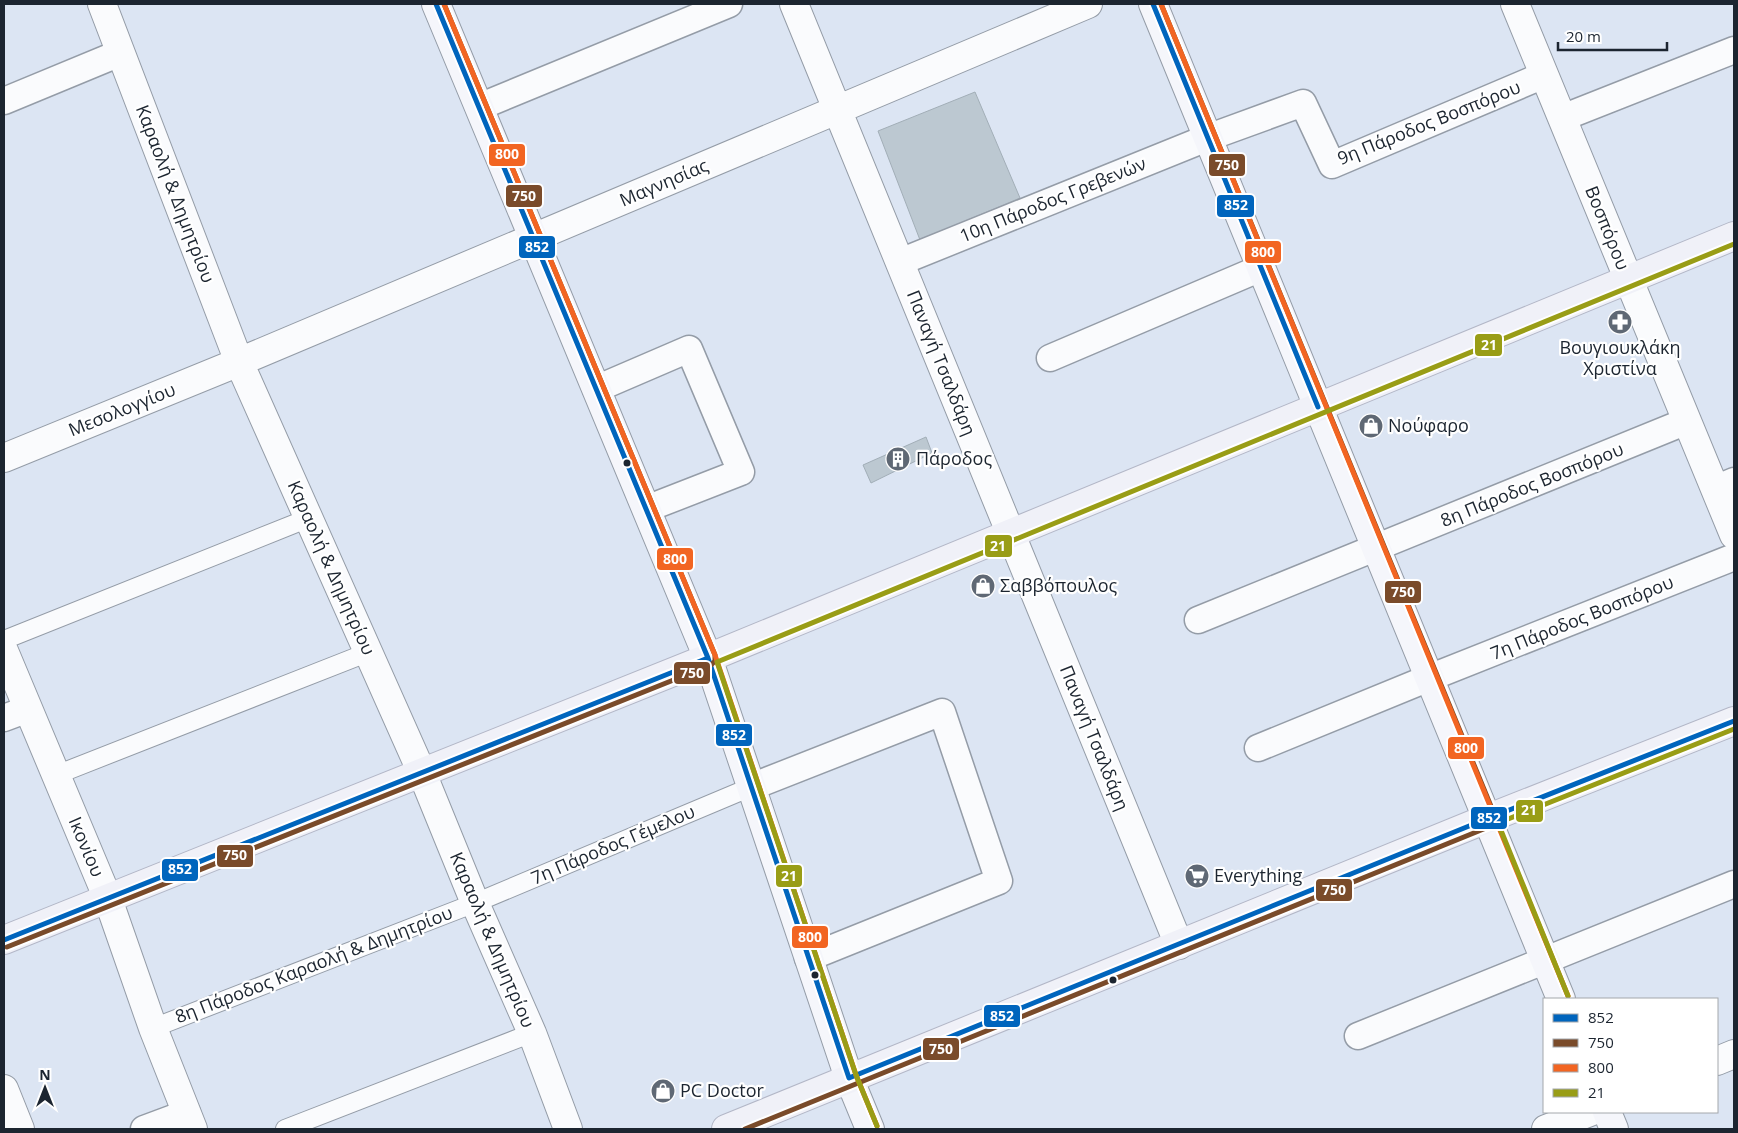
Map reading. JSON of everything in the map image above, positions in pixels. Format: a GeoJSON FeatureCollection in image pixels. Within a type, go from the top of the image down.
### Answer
{"type":"FeatureCollection","features":[{"type":"Feature","properties":{"kind":"main road"},"geometry":{"type":"LineString","coordinates":[[436,4],[708,658],[849,1078],[870,1129]]}},
{"type":"Feature","properties":{"kind":"main road"},"geometry":{"type":"LineString","coordinates":[[1153,4],[1561,998]]}},
{"type":"Feature","properties":{"kind":"main road"},"geometry":{"type":"LineString","coordinates":[[4,940],[708,658],[1734,236]]}},
{"type":"Feature","properties":{"kind":"main road"},"geometry":{"type":"LineString","coordinates":[[726,1129],[1734,721]]}},
{"type":"Feature","properties":{"kind":"main road"},"geometry":{"type":"LineString","coordinates":[[1607,1113],[1614,1129]]}},
{"type":"Feature","properties":{"kind":"street","name":"Καραολή & Δημητρίου"},"geometry":{"type":"LineString","coordinates":[[102,4],[240,362],[422,773],[532,1033],[568,1129]]}},
{"type":"Feature","properties":{"kind":"street"},"geometry":{"type":"LineString","coordinates":[[479,107],[729,4]]}},
{"type":"Feature","properties":{"kind":"street","name":"Παναγή Τσαλδάρη"},"geometry":{"type":"LineString","coordinates":[[794,4],[1179,945]]}},
{"type":"Feature","properties":{"kind":"street","name":"Μαγνησίας"},"geometry":{"type":"LineString","coordinates":[[240,362],[1088,4]]}},
{"type":"Feature","properties":{"kind":"street","name":"Βοσπόρου"},"geometry":{"type":"LineString","coordinates":[[1515,4],[1687,421],[1725,485],[1734,535]]}},
{"type":"Feature","properties":{"kind":"street"},"geometry":{"type":"LineString","coordinates":[[1562,118],[1734,50]]}},
{"type":"Feature","properties":{"kind":"street"},"geometry":{"type":"LineString","coordinates":[[4,101],[120,52]]}},
{"type":"Feature","properties":{"kind":"street","name":"9η Πάροδος Βοσπόρου"},"geometry":{"type":"LineString","coordinates":[[1207,138],[1303,102],[1332,164],[1544,75]]}},
{"type":"Feature","properties":{"kind":"street","name":"10η Πάροδος Γρεβενών"},"geometry":{"type":"LineString","coordinates":[[900,262],[1207,138]]}},
{"type":"Feature","properties":{"kind":"street"},"geometry":{"type":"LineString","coordinates":[[1050,358],[1261,268]]}},
{"type":"Feature","properties":{"kind":"street"},"geometry":{"type":"LineString","coordinates":[[596,389],[689,349],[741,472],[646,509]]}},
{"type":"Feature","properties":{"kind":"street","name":"Μεσολογγίου"},"geometry":{"type":"LineString","coordinates":[[4,458],[240,362]]}},
{"type":"Feature","properties":{"kind":"street","name":"8η Πάροδος Βοσπόρου"},"geometry":{"type":"LineString","coordinates":[[1198,620],[1687,421]]}},
{"type":"Feature","properties":{"kind":"street","name":"7η Πάροδος Βοσπόρου"},"geometry":{"type":"LineString","coordinates":[[1258,748],[1734,557]]}},
{"type":"Feature","properties":{"kind":"street","name":"Ικονίου"},"geometry":{"type":"LineString","coordinates":[[4,651],[16,714],[56,775],[108,899],[153,1028],[190,1121]]}},
{"type":"Feature","properties":{"kind":"street"},"geometry":{"type":"LineString","coordinates":[[751,787],[942,712],[999,882],[808,958]]}},
{"type":"Feature","properties":{"kind":"street"},"geometry":{"type":"LineString","coordinates":[[1358,1036],[1734,884]]}},
{"type":"Feature","properties":{"kind":"street"},"geometry":{"type":"LineString","coordinates":[[1718,1061],[1734,1054]]}},
{"type":"Feature","properties":{"kind":"street"},"geometry":{"type":"LineString","coordinates":[[4,1089],[20,1129]]}},
{"type":"Feature","properties":{"kind":"street"},"geometry":{"type":"LineString","coordinates":[[1546,1129],[1587,1113]]}},
{"type":"Feature","properties":{"kind":"street"},"geometry":{"type":"LineString","coordinates":[[144,1129],[190,1121]]}},
{"type":"Feature","properties":{"kind":"lane"},"geometry":{"type":"LineString","coordinates":[[4,640],[309,518]]}},
{"type":"Feature","properties":{"kind":"lane"},"geometry":{"type":"LineString","coordinates":[[56,775],[369,652]]}},
{"type":"Feature","properties":{"kind":"lane","name":"7η Πάροδος Γέμελου"},"geometry":{"type":"LineString","coordinates":[[475,902],[751,787]]}},
{"type":"Feature","properties":{"kind":"lane","name":"8η Πάροδος Καραολή & Δημητρίου"},"geometry":{"type":"LineString","coordinates":[[153,1028],[475,902]]}},
{"type":"Feature","properties":{"kind":"lane"},"geometry":{"type":"LineString","coordinates":[[285,1129],[532,1033]]}},
{"type":"Feature","properties":{"kind":"building"},"geometry":{"type":"Polygon","coordinates":[[[975,92],[1020,198],[920,240],[878,131],[975,92]]]}},
{"type":"Feature","properties":{"kind":"building","name":"Πάροδος"},"geometry":{"type":"Polygon","coordinates":[[[926,437],[932,453],[871,483],[863,465],[926,437]]]}},
{"type":"Feature","properties":{"kind":"transit line","name":"852"},"geometry":{"type":"LineString","coordinates":[[436,4],[708,658],[849,1078],[1474,824],[1734,721]]}},
{"type":"Feature","properties":{"kind":"transit line","name":"750"},"geometry":{"type":"LineString","coordinates":[[7,947],[711,665],[715,661],[715,655],[444,4]]}},
{"type":"Feature","properties":{"kind":"transit line","name":"800"},"geometry":{"type":"LineString","coordinates":[[444,4],[715,655],[856,1075],[877,1126]]}},
{"type":"Feature","properties":{"kind":"transit line","name":"852"},"geometry":{"type":"LineString","coordinates":[[1153,4],[1318,407]]}},
{"type":"Feature","properties":{"kind":"transit line","name":"750"},"geometry":{"type":"LineString","coordinates":[[745,1129],[1491,826],[1495,822],[1495,816],[1161,4]]}},
{"type":"Feature","properties":{"kind":"transit line","name":"800"},"geometry":{"type":"LineString","coordinates":[[1161,4],[1568,996]]}},
{"type":"Feature","properties":{"kind":"transit line","name":"21"},"geometry":{"type":"LineString","coordinates":[[877,1126],[856,1075],[717,662],[1734,244]]}},
{"type":"Feature","properties":{"kind":"transit line","name":"852"},"geometry":{"type":"LineString","coordinates":[[4,940],[708,658]]}},
{"type":"Feature","properties":{"kind":"transit line","name":"21"},"geometry":{"type":"LineString","coordinates":[[1568,996],[1498,823],[1734,729]]}},
{"type":"Feature","properties":{"kind":"place","name":"Βουγιουκλάκη Χριστίνα"},"geometry":{"type":"Point","coordinates":[1620,322]}},
{"type":"Feature","properties":{"kind":"place","name":"Νούφαρο"},"geometry":{"type":"Point","coordinates":[1371,426]}},
{"type":"Feature","properties":{"kind":"place","name":"Πάροδος"},"geometry":{"type":"Point","coordinates":[898,459]}},
{"type":"Feature","properties":{"kind":"place","name":"Σαββόπουλος"},"geometry":{"type":"Point","coordinates":[983,586]}},
{"type":"Feature","properties":{"kind":"place","name":"Everything"},"geometry":{"type":"Point","coordinates":[1197,876]}},
{"type":"Feature","properties":{"kind":"place","name":"PC Doctor"},"geometry":{"type":"Point","coordinates":[663,1091]}}]}
